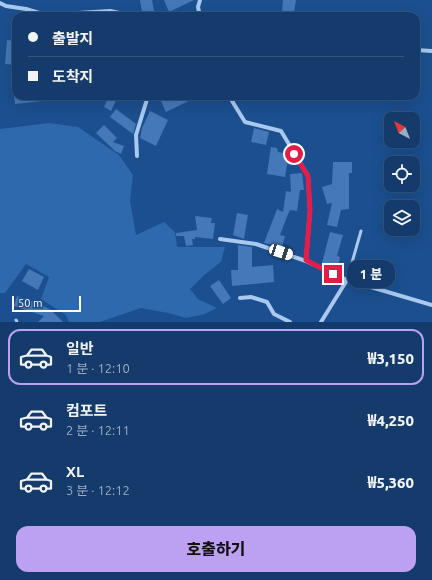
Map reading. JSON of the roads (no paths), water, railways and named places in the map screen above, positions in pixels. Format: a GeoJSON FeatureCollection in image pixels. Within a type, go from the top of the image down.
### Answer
{"type":"FeatureCollection","features":[{"type":"Feature","properties":{"kind":"street"},"geometry":{"type":"LineString","coordinates":[[199,12],[198,7],[200,0]]}},
{"type":"Feature","properties":{"kind":"street"},"geometry":{"type":"LineString","coordinates":[[0,3],[6,6],[36,12]]}},
{"type":"Feature","properties":{"kind":"street"},"geometry":{"type":"LineString","coordinates":[[94,12],[115,12]]}},
{"type":"Feature","properties":{"kind":"street"},"geometry":{"type":"LineString","coordinates":[[420,50],[432,51]]}},
{"type":"Feature","properties":{"kind":"street"},"geometry":{"type":"LineString","coordinates":[[137,156],[136,135],[147,100]]}},
{"type":"Feature","properties":{"kind":"street"},"geometry":{"type":"LineString","coordinates":[[231,100],[245,122],[281,131],[308,176],[310,210],[306,260]]}},
{"type":"Feature","properties":{"kind":"street"},"geometry":{"type":"LineString","coordinates":[[220,239],[256,244],[306,260],[347,280],[432,305]]}},
{"type":"Feature","properties":{"kind":"street"},"geometry":{"type":"LineString","coordinates":[[321,322],[347,280]]}},
{"type":"Feature","properties":{"kind":"street"},"geometry":{"type":"LineString","coordinates":[[240,298],[251,297],[267,302],[274,314],[290,322]]}},
{"type":"Feature","properties":{"kind":"lane"},"geometry":{"type":"LineString","coordinates":[[347,280],[361,232]]}}]}
